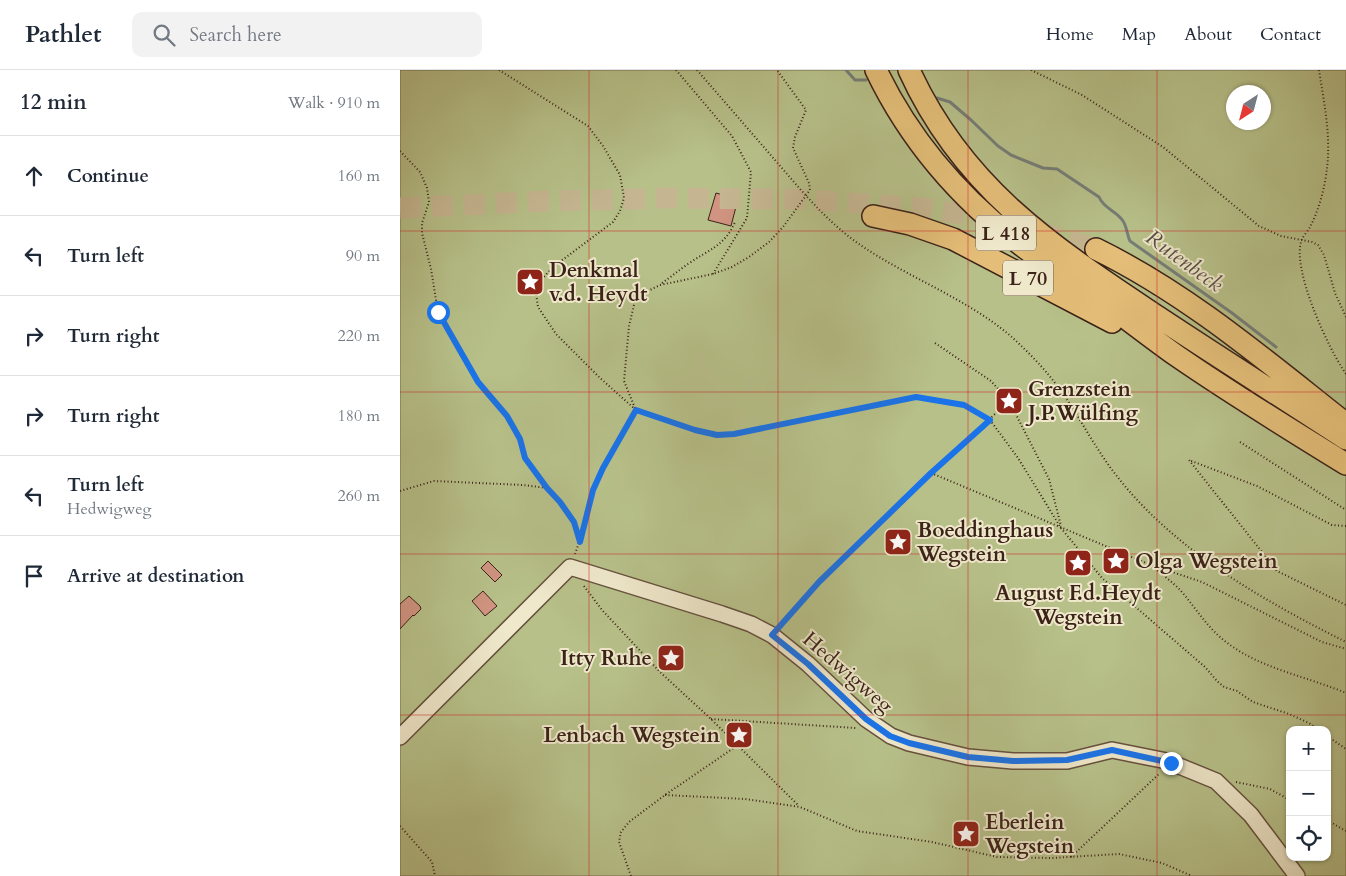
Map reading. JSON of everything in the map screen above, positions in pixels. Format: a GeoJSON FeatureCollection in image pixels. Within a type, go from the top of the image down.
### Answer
{"type":"FeatureCollection","features":[{"type":"Feature","properties":{"kind":"highway","name":"L 418"},"geometry":{"type":"LineString","coordinates":[[876,70],[918,140],[954,184],[975,206],[1031,252],[1177,356],[1346,464]]}},
{"type":"Feature","properties":{"kind":"highway","name":"L 418"},"geometry":{"type":"LineString","coordinates":[[909,70],[927,107],[955,148],[984,184],[1024,222],[1116,289],[1346,439]]}},
{"type":"Feature","properties":{"kind":"highway","name":"L 70"},"geometry":{"type":"LineString","coordinates":[[873,216],[910,224],[953,240],[1177,356]]}},
{"type":"Feature","properties":{"kind":"highway"},"geometry":{"type":"LineString","coordinates":[[1096,249],[1126,263],[1238,338],[1346,424]]}},
{"type":"Feature","properties":{"kind":"street","name":"Hedwigweg"},"geometry":{"type":"LineString","coordinates":[[570,567],[751,624],[772,635],[800,658],[852,707],[880,729],[909,743],[968,757],[1013,761],[1067,760],[1112,750],[1171,763],[1216,781],[1250,815],[1297,876]]}},
{"type":"Feature","properties":{"kind":"street"},"geometry":{"type":"LineString","coordinates":[[400,737],[570,567]]}},
{"type":"Feature","properties":{"kind":"path"},"geometry":{"type":"LineString","coordinates":[[499,70],[588,126],[603,146],[620,176],[624,198],[620,211],[613,222],[553,267],[541,280],[536,293],[538,307],[556,334],[600,378],[636,410],[695,430],[717,435],[734,434],[916,397],[964,405],[990,420],[1018,458],[1062,528],[1102,578],[1205,667],[1224,687],[1237,691],[1253,702],[1289,714],[1313,726]]}},
{"type":"Feature","properties":{"kind":"path"},"geometry":{"type":"LineString","coordinates":[[504,73],[507,70]]}},
{"type":"Feature","properties":{"kind":"path"},"geometry":{"type":"LineString","coordinates":[[676,70],[732,136],[751,172],[747,218],[714,274]]}},
{"type":"Feature","properties":{"kind":"path"},"geometry":{"type":"LineString","coordinates":[[697,70],[825,216],[860,244],[891,264],[983,315],[1013,338],[1042,367],[1059,388],[1116,475],[1148,512],[1170,532],[1260,596],[1346,642]]}},
{"type":"Feature","properties":{"kind":"path"},"geometry":{"type":"LineString","coordinates":[[660,285],[714,274],[744,260],[769,242],[783,227],[810,190],[809,183],[793,148],[795,137],[806,110],[777,70]]}},
{"type":"Feature","properties":{"kind":"path"},"geometry":{"type":"LineString","coordinates":[[1031,70],[1082,95],[1163,147],[1260,226],[1281,236],[1312,242],[1320,247],[1335,293],[1346,317]]}},
{"type":"Feature","properties":{"kind":"path"},"geometry":{"type":"LineString","coordinates":[[1319,70],[1327,124],[1327,168],[1316,213],[1301,241],[1300,259],[1311,304],[1323,335],[1346,374]]}},
{"type":"Feature","properties":{"kind":"path"},"geometry":{"type":"LineString","coordinates":[[400,151],[420,172],[427,188],[429,202],[422,223],[422,233],[431,269],[438,312],[478,382],[507,416],[520,439],[525,458],[574,522],[580,542],[593,490],[603,468],[636,410]]}},
{"type":"Feature","properties":{"kind":"path"},"geometry":{"type":"LineString","coordinates":[[636,410],[624,381],[629,326],[634,305],[640,295],[660,285],[689,263],[712,250],[730,234],[735,222]]}},
{"type":"Feature","properties":{"kind":"path"},"geometry":{"type":"LineString","coordinates":[[935,343],[991,381],[1009,401],[1049,479],[1062,528]]}},
{"type":"Feature","properties":{"kind":"path"},"geometry":{"type":"LineString","coordinates":[[772,635],[819,582],[931,473],[1009,401]]}},
{"type":"Feature","properties":{"kind":"path"},"geometry":{"type":"LineString","coordinates":[[1240,442],[1346,510]]}},
{"type":"Feature","properties":{"kind":"path"},"geometry":{"type":"LineString","coordinates":[[1346,526],[1332,525],[1257,486],[1189,460],[1277,571],[1346,605]]}},
{"type":"Feature","properties":{"kind":"path"},"geometry":{"type":"LineString","coordinates":[[931,473],[1151,565],[1202,582],[1322,642],[1346,649]]}},
{"type":"Feature","properties":{"kind":"path"},"geometry":{"type":"LineString","coordinates":[[400,491],[434,481],[523,485],[547,488]]}},
{"type":"Feature","properties":{"kind":"path"},"geometry":{"type":"LineString","coordinates":[[1151,565],[1180,590],[1206,625],[1233,647],[1287,674],[1346,693]]}},
{"type":"Feature","properties":{"kind":"path"},"geometry":{"type":"LineString","coordinates":[[570,567],[602,610],[653,665],[738,745],[800,807]]}},
{"type":"Feature","properties":{"kind":"path"},"geometry":{"type":"LineString","coordinates":[[711,719],[880,729]]}},
{"type":"Feature","properties":{"kind":"path"},"geometry":{"type":"LineString","coordinates":[[1331,739],[1346,749]]}},
{"type":"Feature","properties":{"kind":"path"},"geometry":{"type":"LineString","coordinates":[[631,876],[619,842],[621,832],[629,822],[738,745]]}},
{"type":"Feature","properties":{"kind":"path"},"geometry":{"type":"LineString","coordinates":[[1070,857],[1171,763]]}},
{"type":"Feature","properties":{"kind":"path"},"geometry":{"type":"LineString","coordinates":[[1216,781],[1243,782],[1270,788],[1286,798]]}},
{"type":"Feature","properties":{"kind":"path"},"geometry":{"type":"LineString","coordinates":[[665,795],[745,799],[800,807],[857,831],[932,842],[997,857],[1070,857],[1119,854],[1162,863],[1192,876]]}},
{"type":"Feature","properties":{"kind":"path"},"geometry":{"type":"LineString","coordinates":[[1331,822],[1346,831]]}},
{"type":"Feature","properties":{"kind":"path"},"geometry":{"type":"LineString","coordinates":[[400,826],[432,862],[435,876]]}},
{"type":"Feature","properties":{"kind":"green space"},"geometry":{"type":"Polygon","coordinates":[[[400,70],[1346,70],[1346,876],[400,876],[400,70]]]}},
{"type":"Feature","properties":{"kind":"building"},"geometry":{"type":"Polygon","coordinates":[[[716,193],[738,199],[731,226],[708,220],[716,193]]]}},
{"type":"Feature","properties":{"kind":"building"},"geometry":{"type":"Polygon","coordinates":[[[488,561],[502,575],[495,582],[481,568],[488,561]]]}},
{"type":"Feature","properties":{"kind":"building"},"geometry":{"type":"Polygon","coordinates":[[[483,591],[497,606],[485,616],[472,601],[483,591]]]}},
{"type":"Feature","properties":{"kind":"building"},"geometry":{"type":"Polygon","coordinates":[[[409,596],[421,609],[400,629],[400,604],[409,596]]]}},
{"type":"Feature","properties":{"kind":"waterway","name":"Rutenbeck"},"geometry":{"type":"LineString","coordinates":[[846,70],[855,80],[866,80]]}},
{"type":"Feature","properties":{"kind":"waterway","name":"Rutenbeck"},"geometry":{"type":"LineString","coordinates":[[937,98],[950,102],[998,146],[1011,155],[1043,168],[1057,169],[1099,197],[1123,221],[1130,241],[1232,313],[1276,347]]}},
{"type":"Feature","properties":{"kind":"tunnel"},"geometry":{"type":"LineString","coordinates":[[400,208],[546,201],[671,198],[796,199],[924,208],[997,220]]}},
{"type":"Feature","properties":{"kind":"tunnel"},"geometry":{"type":"LineString","coordinates":[[1038,232],[1096,249]]}},
{"type":"Feature","properties":{"kind":"place","name":"Denkmal v.d. Heydt"},"geometry":{"type":"Point","coordinates":[530,282]}},
{"type":"Feature","properties":{"kind":"place","name":"Grenzstein J.P.Wülfing"},"geometry":{"type":"Point","coordinates":[1009,401]}},
{"type":"Feature","properties":{"kind":"place","name":"Boeddinghaus Wegstein"},"geometry":{"type":"Point","coordinates":[898,542]}},
{"type":"Feature","properties":{"kind":"place","name":"Olga Wegstein"},"geometry":{"type":"Point","coordinates":[1116,561]}},
{"type":"Feature","properties":{"kind":"place","name":"August F.d.Heydt Wegstein"},"geometry":{"type":"Point","coordinates":[1078,563]}},
{"type":"Feature","properties":{"kind":"place","name":"Itty Ruhe"},"geometry":{"type":"Point","coordinates":[671,658]}},
{"type":"Feature","properties":{"kind":"place","name":"Lenbach Wegstein"},"geometry":{"type":"Point","coordinates":[739,735]}},
{"type":"Feature","properties":{"kind":"place","name":"Eberlein Wegstein"},"geometry":{"type":"Point","coordinates":[966,834]}},
{"type":"Feature","properties":{"kind":"route"},"geometry":{"type":"LineString","coordinates":[[438,312],[478,382],[507,416],[520,439],[525,458],[574,522],[580,542],[593,490],[603,468],[636,410],[695,430],[717,435],[734,434],[916,397],[964,405],[990,420],[931,473],[819,582],[772,635],[808,664],[866,719],[890,736],[909,743],[968,757],[1013,761],[1067,760],[1112,750],[1171,763]]}}]}
